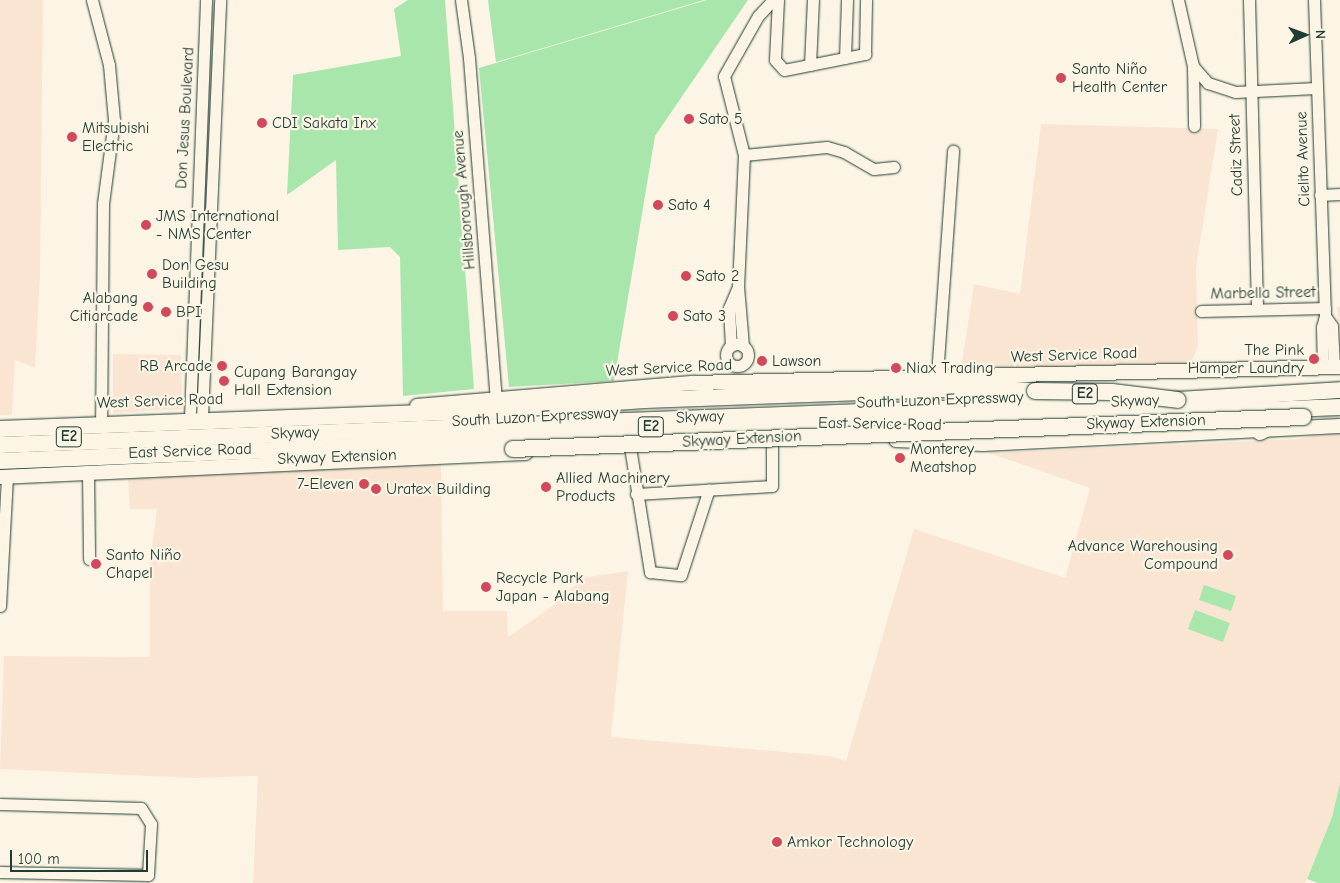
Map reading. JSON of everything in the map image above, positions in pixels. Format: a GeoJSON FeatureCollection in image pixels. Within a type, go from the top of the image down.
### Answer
{"type":"FeatureCollection","features":[{"type":"Feature","properties":{"kind":"highway","name":"South Luzon Expressway"},"geometry":{"type":"LineString","coordinates":[[0,440],[1340,383]]}},
{"type":"Feature","properties":{"kind":"highway","name":"Skyway Extension"},"geometry":{"type":"LineString","coordinates":[[0,429],[979,388],[1112,392],[1178,400]]}},
{"type":"Feature","properties":{"kind":"highway","name":"Skyway"},"geometry":{"type":"LineString","coordinates":[[0,446],[1178,400],[1340,390]]}},
{"type":"Feature","properties":{"kind":"highway","name":"Skyway"},"geometry":{"type":"LineString","coordinates":[[0,453],[1340,396]]}},
{"type":"Feature","properties":{"kind":"highway","name":"South Luzon Expressway"},"geometry":{"type":"LineString","coordinates":[[0,461],[1303,413],[1340,407]]}},
{"type":"Feature","properties":{"kind":"highway","name":"Skyway Extension"},"geometry":{"type":"LineString","coordinates":[[2,475],[1303,413]]}},
{"type":"Feature","properties":{"kind":"highway","name":"E2"},"geometry":{"type":"LineString","coordinates":[[1303,413],[1340,416]]}},
{"type":"Feature","properties":{"kind":"highway"},"geometry":{"type":"LineString","coordinates":[[1260,432],[1303,413]]}},
{"type":"Feature","properties":{"kind":"main road","name":"West Service Road"},"geometry":{"type":"LineString","coordinates":[[0,425],[394,409],[496,398],[739,382],[937,375],[1332,367]]}},
{"type":"Feature","properties":{"kind":"main road","name":"East Service Road"},"geometry":{"type":"LineString","coordinates":[[2,475],[630,447],[856,439],[983,444],[1260,432],[1340,426]]}},
{"type":"Feature","properties":{"kind":"street"},"geometry":{"type":"LineString","coordinates":[[92,0],[109,65],[114,120],[103,204],[101,421]]}},
{"type":"Feature","properties":{"kind":"street","name":"Don Jesus Boulevard"},"geometry":{"type":"LineString","coordinates":[[196,417],[197,218],[206,0]]}},
{"type":"Feature","properties":{"kind":"street","name":"Don Jesus Boulevard"},"geometry":{"type":"LineString","coordinates":[[196,417],[210,218],[220,0]]}},
{"type":"Feature","properties":{"kind":"street","name":"Hillsborough Avenue"},"geometry":{"type":"LineString","coordinates":[[461,0],[469,58],[496,398]]}},
{"type":"Feature","properties":{"kind":"street"},"geometry":{"type":"LineString","coordinates":[[738,366],[746,362],[748,356],[743,346],[738,288],[744,155],[724,76],[758,16],[772,0]]}},
{"type":"Feature","properties":{"kind":"street"},"geometry":{"type":"LineString","coordinates":[[778,0],[775,26],[775,60],[784,70],[865,54],[866,0]]}},
{"type":"Feature","properties":{"kind":"street"},"geometry":{"type":"LineString","coordinates":[[810,65],[813,0]]}},
{"type":"Feature","properties":{"kind":"street"},"geometry":{"type":"LineString","coordinates":[[845,58],[847,0]]}},
{"type":"Feature","properties":{"kind":"street"},"geometry":{"type":"LineString","coordinates":[[1178,0],[1193,66],[1194,126]]}},
{"type":"Feature","properties":{"kind":"street","name":"Cadiz Street"},"geometry":{"type":"LineString","coordinates":[[1250,0],[1250,92],[1257,310]]}},
{"type":"Feature","properties":{"kind":"street","name":"Cielito Avenue"},"geometry":{"type":"LineString","coordinates":[[1314,0],[1325,312],[1332,326],[1328,344],[1332,367]]}},
{"type":"Feature","properties":{"kind":"street"},"geometry":{"type":"LineString","coordinates":[[758,16],[775,26]]}},
{"type":"Feature","properties":{"kind":"street"},"geometry":{"type":"LineString","coordinates":[[1193,66],[1216,87],[1250,92],[1316,88]]}},
{"type":"Feature","properties":{"kind":"street"},"geometry":{"type":"LineString","coordinates":[[744,155],[827,147],[844,152],[874,169],[894,167]]}},
{"type":"Feature","properties":{"kind":"street"},"geometry":{"type":"LineString","coordinates":[[937,375],[954,151]]}},
{"type":"Feature","properties":{"kind":"street"},"geometry":{"type":"LineString","coordinates":[[1320,194],[1340,194]]}},
{"type":"Feature","properties":{"kind":"street"},"geometry":{"type":"LineString","coordinates":[[197,218],[210,218]]}},
{"type":"Feature","properties":{"kind":"street"},"geometry":{"type":"LineString","coordinates":[[738,288],[729,308],[731,344],[727,359],[738,366]]}},
{"type":"Feature","properties":{"kind":"street","name":"Marbella Street"},"geometry":{"type":"LineString","coordinates":[[1201,311],[1325,312]]}},
{"type":"Feature","properties":{"kind":"street"},"geometry":{"type":"LineString","coordinates":[[731,344],[743,346]]}},
{"type":"Feature","properties":{"kind":"street"},"geometry":{"type":"LineString","coordinates":[[738,366],[739,382]]}},
{"type":"Feature","properties":{"kind":"street"},"geometry":{"type":"LineString","coordinates":[[636,494],[772,486],[772,443]]}},
{"type":"Feature","properties":{"kind":"street"},"geometry":{"type":"LineString","coordinates":[[630,447],[636,494],[650,572],[682,575],[709,489]]}},
{"type":"Feature","properties":{"kind":"street"},"geometry":{"type":"LineString","coordinates":[[88,472],[90,559]]}},
{"type":"Feature","properties":{"kind":"street"},"geometry":{"type":"LineString","coordinates":[[0,606],[2,475]]}},
{"type":"Feature","properties":{"kind":"street"},"geometry":{"type":"LineString","coordinates":[[0,804],[141,808],[151,824],[148,875],[0,872]]}},
{"type":"Feature","properties":{"kind":"shaded area","name":"Mitsubishi Electric"},"geometry":{"type":"Polygon","coordinates":[[[0,0],[43,0],[40,277],[35,368],[15,360],[12,415],[0,415],[0,0]]]}},
{"type":"Feature","properties":{"kind":"shaded area","name":"Santo Niño Health Center"},"geometry":{"type":"Polygon","coordinates":[[[1061,72],[1067,78],[1061,84],[1055,78],[1061,72]]]}},
{"type":"Feature","properties":{"kind":"shaded area"},"geometry":{"type":"Polygon","coordinates":[[[1041,124],[1218,129],[1196,268],[1198,346],[1190,365],[961,369],[974,284],[1020,294],[1041,124]]]}},
{"type":"Feature","properties":{"kind":"shaded area"},"geometry":{"type":"Polygon","coordinates":[[[1337,307],[1340,307],[1339,363],[1337,307]]]}},
{"type":"Feature","properties":{"kind":"shaded area"},"geometry":{"type":"Polygon","coordinates":[[[113,354],[181,355],[182,409],[113,413],[113,354]]]}},
{"type":"Feature","properties":{"kind":"shaded area"},"geometry":{"type":"Polygon","coordinates":[[[1340,432],[1340,783],[1332,817],[1305,883],[253,883],[258,776],[193,778],[0,769],[4,656],[150,657],[150,561],[157,509],[130,509],[128,478],[441,464],[443,611],[507,611],[508,637],[557,603],[583,578],[628,571],[611,737],[830,756],[846,761],[914,529],[1065,578],[1090,488],[989,453],[1297,439],[1340,432]]]}},
{"type":"Feature","properties":{"kind":"green space"},"geometry":{"type":"Polygon","coordinates":[[[408,0],[445,0],[474,389],[403,396],[400,257],[390,247],[338,250],[336,160],[287,195],[293,75],[401,56],[394,9],[408,0]]]}},
{"type":"Feature","properties":{"kind":"green space"},"geometry":{"type":"Polygon","coordinates":[[[488,0],[704,0],[496,62],[488,0]]]}},
{"type":"Feature","properties":{"kind":"green space"},"geometry":{"type":"Polygon","coordinates":[[[707,0],[748,0],[655,136],[614,381],[509,387],[479,68],[707,0]]]}},
{"type":"Feature","properties":{"kind":"green space"},"geometry":{"type":"Polygon","coordinates":[[[1204,585],[1236,596],[1231,611],[1199,600],[1204,585]]]}},
{"type":"Feature","properties":{"kind":"green space"},"geometry":{"type":"Polygon","coordinates":[[[1195,610],[1230,623],[1223,642],[1188,629],[1195,610]]]}},
{"type":"Feature","properties":{"kind":"green space"},"geometry":{"type":"Polygon","coordinates":[[[1340,783],[1340,883],[1318,883],[1307,879],[1332,817],[1340,783]]]}},
{"type":"Feature","properties":{"kind":"place","name":"Santo Niño Health Center"},"geometry":{"type":"Point","coordinates":[1061,78]}},
{"type":"Feature","properties":{"kind":"place","name":"Sato 5"},"geometry":{"type":"Point","coordinates":[689,119]}},
{"type":"Feature","properties":{"kind":"place","name":"CDI Sakata Inx"},"geometry":{"type":"Point","coordinates":[262,123]}},
{"type":"Feature","properties":{"kind":"place","name":"Mitsubishi Electric"},"geometry":{"type":"Point","coordinates":[72,137]}},
{"type":"Feature","properties":{"kind":"place","name":"Sato 4"},"geometry":{"type":"Point","coordinates":[658,205]}},
{"type":"Feature","properties":{"kind":"place","name":"JMS International - NMS Center"},"geometry":{"type":"Point","coordinates":[146,225]}},
{"type":"Feature","properties":{"kind":"place","name":"Don Gesu Building"},"geometry":{"type":"Point","coordinates":[152,274]}},
{"type":"Feature","properties":{"kind":"place","name":"Sato 2"},"geometry":{"type":"Point","coordinates":[686,276]}},
{"type":"Feature","properties":{"kind":"place","name":"Alabang Citiarcade"},"geometry":{"type":"Point","coordinates":[148,307]}},
{"type":"Feature","properties":{"kind":"place","name":"BPI"},"geometry":{"type":"Point","coordinates":[166,312]}},
{"type":"Feature","properties":{"kind":"place","name":"Sato 3"},"geometry":{"type":"Point","coordinates":[673,316]}},
{"type":"Feature","properties":{"kind":"place","name":"The Pink Hamper Laundry"},"geometry":{"type":"Point","coordinates":[1314,359]}},
{"type":"Feature","properties":{"kind":"place","name":"Lawson"},"geometry":{"type":"Point","coordinates":[762,361]}},
{"type":"Feature","properties":{"kind":"place","name":"RB Arcade"},"geometry":{"type":"Point","coordinates":[222,366]}},
{"type":"Feature","properties":{"kind":"place","name":"Niax Trading"},"geometry":{"type":"Point","coordinates":[896,368]}},
{"type":"Feature","properties":{"kind":"place","name":"Cupang Barangay Hall Extension"},"geometry":{"type":"Point","coordinates":[224,381]}},
{"type":"Feature","properties":{"kind":"place","name":"Monterey Meatshop"},"geometry":{"type":"Point","coordinates":[900,458]}},
{"type":"Feature","properties":{"kind":"place","name":"7-Eleven"},"geometry":{"type":"Point","coordinates":[364,484]}},
{"type":"Feature","properties":{"kind":"place","name":"Allied Machinery Products"},"geometry":{"type":"Point","coordinates":[546,487]}},
{"type":"Feature","properties":{"kind":"place","name":"Uratex Building"},"geometry":{"type":"Point","coordinates":[376,489]}},
{"type":"Feature","properties":{"kind":"place","name":"Advance Warehousing Compound"},"geometry":{"type":"Point","coordinates":[1228,555]}},
{"type":"Feature","properties":{"kind":"place","name":"Santo Niño Chapel"},"geometry":{"type":"Point","coordinates":[96,564]}},
{"type":"Feature","properties":{"kind":"place","name":"Recycle Park Japan - Alabang"},"geometry":{"type":"Point","coordinates":[486,587]}},
{"type":"Feature","properties":{"kind":"place","name":"Amkor Technology"},"geometry":{"type":"Point","coordinates":[777,842]}}]}
